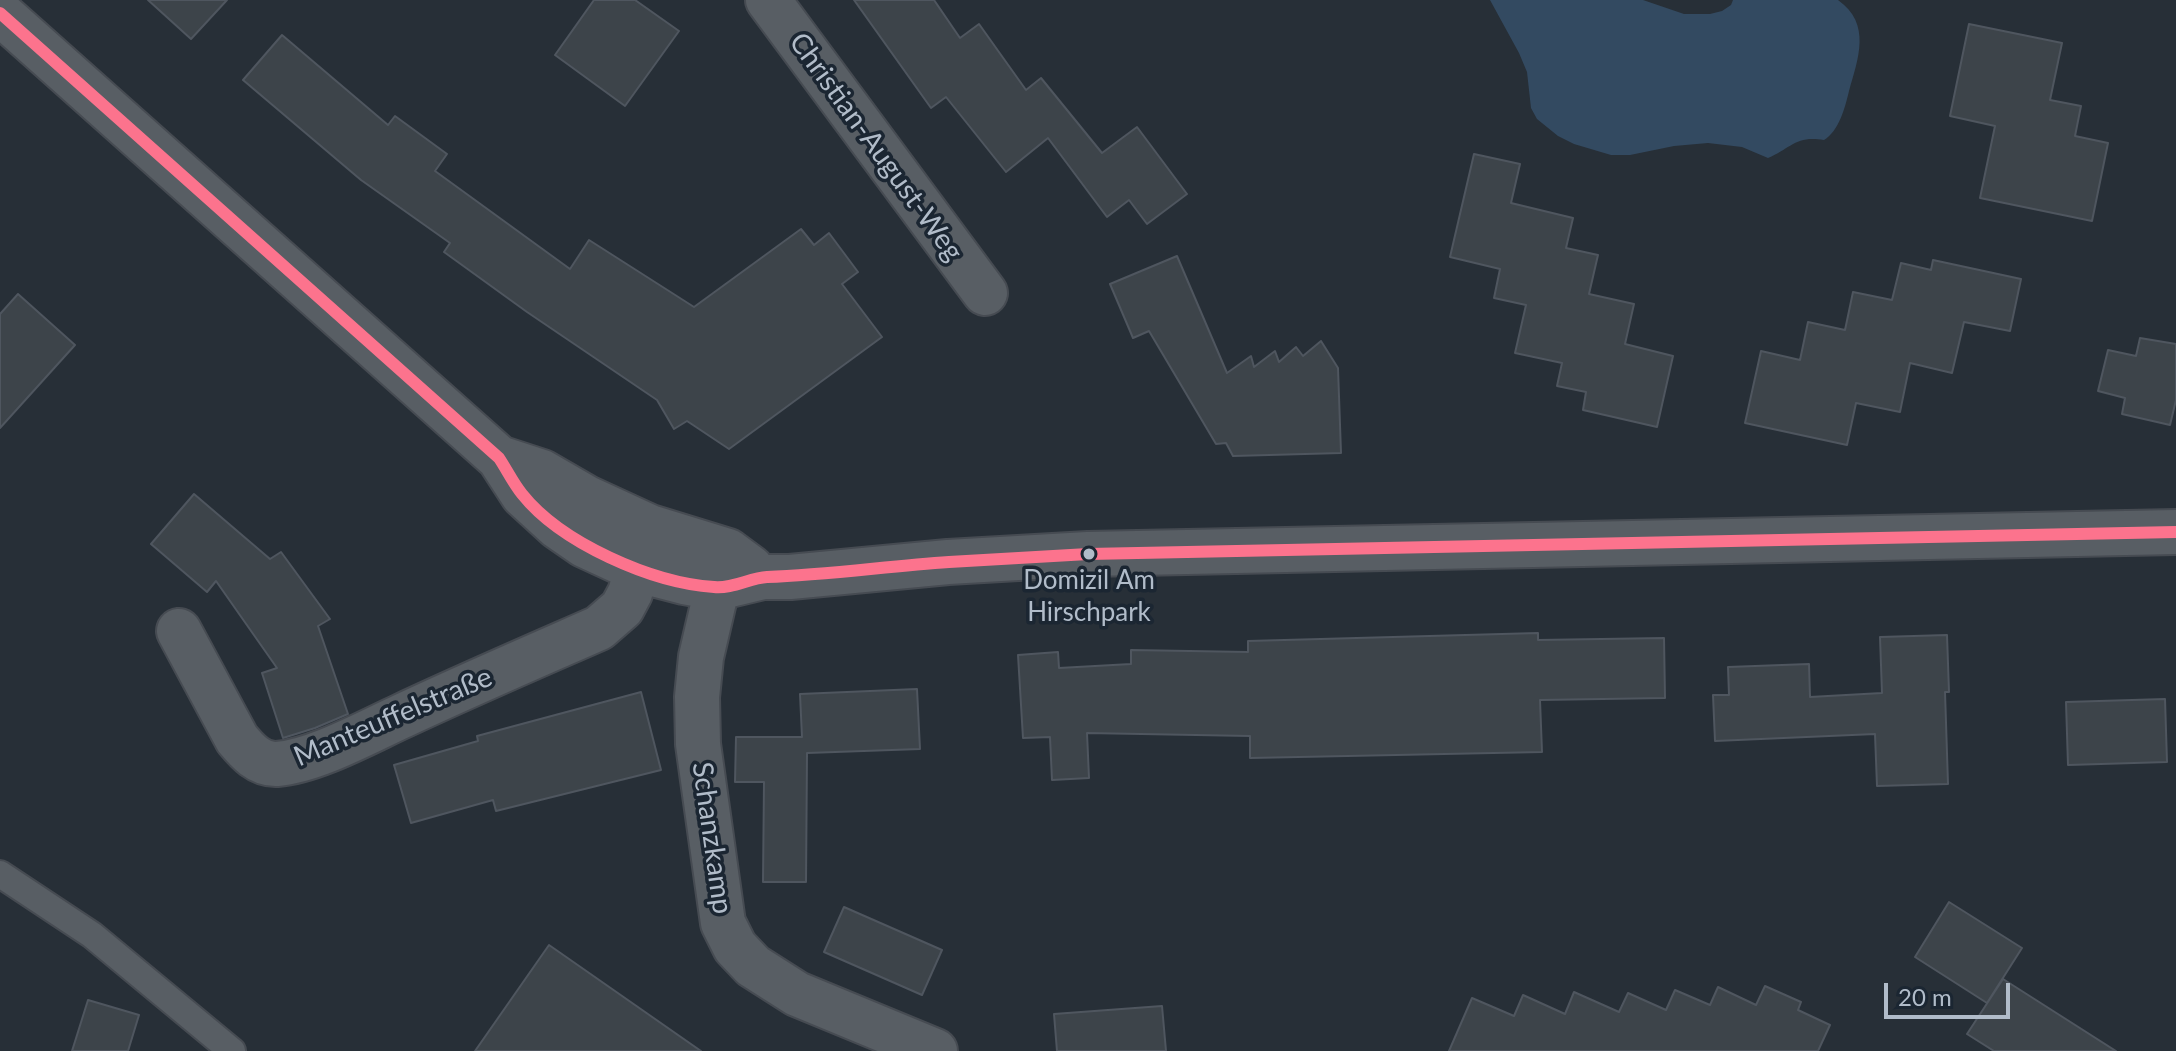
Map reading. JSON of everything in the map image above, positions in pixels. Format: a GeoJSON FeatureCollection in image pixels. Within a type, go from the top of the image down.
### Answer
{"type":"FeatureCollection","features":[{"type":"Feature","properties":{"kind":"street","name":"Christian-August-Weg"},"geometry":{"type":"LineString","coordinates":[[768,0],[985,293]]}},
{"type":"Feature","properties":{"kind":"street"},"geometry":{"type":"LineString","coordinates":[[0,13],[499,458],[523,495],[558,527],[584,545],[638,570],[684,582],[723,569]]}},
{"type":"Feature","properties":{"kind":"street"},"geometry":{"type":"LineString","coordinates":[[499,458],[542,472],[587,498],[650,527],[723,569],[763,577],[1088,554],[2176,532]]}},
{"type":"Feature","properties":{"kind":"street","name":"Manteuffelstraße"},"geometry":{"type":"LineString","coordinates":[[179,631],[237,739],[249,753],[264,762],[276,764],[307,757],[359,737],[599,628],[622,608],[638,570],[650,527]]}},
{"type":"Feature","properties":{"kind":"street","name":"Schanzkamp"},"geometry":{"type":"LineString","coordinates":[[723,569],[701,657],[697,697],[698,744],[723,923],[735,947],[753,966],[797,994],[935,1051]]}},
{"type":"Feature","properties":{"kind":"lane"},"geometry":{"type":"LineString","coordinates":[[0,874],[92,935],[232,1051]]}},
{"type":"Feature","properties":{"kind":"water"},"geometry":{"type":"Polygon","coordinates":[[[1490,0],[1643,0],[1684,14],[1710,14],[1722,11],[1733,0],[1838,0],[1849,9],[1855,20],[1860,42],[1846,105],[1834,131],[1824,140],[1800,141],[1768,158],[1742,147],[1708,143],[1611,155],[1574,144],[1537,119],[1531,108],[1527,72],[1490,0]]]}},
{"type":"Feature","properties":{"kind":"building"},"geometry":{"type":"Polygon","coordinates":[[[148,0],[227,0],[191,39],[148,0]]]}},
{"type":"Feature","properties":{"kind":"building"},"geometry":{"type":"Polygon","coordinates":[[[594,0],[635,0],[679,31],[625,106],[555,55],[594,0]]]}},
{"type":"Feature","properties":{"kind":"building"},"geometry":{"type":"Polygon","coordinates":[[[854,0],[934,0],[960,38],[979,24],[1026,90],[1041,78],[1102,153],[1137,127],[1187,194],[1147,224],[1129,200],[1107,217],[1048,138],[1006,172],[946,97],[931,108],[854,0]]]}},
{"type":"Feature","properties":{"kind":"building"},"geometry":{"type":"Polygon","coordinates":[[[1969,24],[2062,43],[2050,100],[2081,106],[2075,136],[2108,143],[2092,221],[1980,198],[1995,126],[1950,116],[1969,24]]]}},
{"type":"Feature","properties":{"kind":"building"},"geometry":{"type":"Polygon","coordinates":[[[282,35],[388,125],[395,116],[447,154],[435,171],[570,269],[589,240],[694,307],[801,229],[814,245],[829,233],[858,272],[842,284],[882,337],[729,449],[687,421],[674,429],[657,400],[444,252],[450,243],[361,180],[243,80],[282,35]]]}},
{"type":"Feature","properties":{"kind":"building"},"geometry":{"type":"Polygon","coordinates":[[[1474,154],[1520,164],[1511,203],[1573,218],[1566,248],[1598,255],[1589,294],[1634,304],[1625,344],[1673,356],[1657,427],[1583,410],[1586,392],[1557,386],[1562,363],[1515,353],[1526,305],[1494,298],[1500,269],[1450,257],[1474,154]]]}},
{"type":"Feature","properties":{"kind":"building"},"geometry":{"type":"Polygon","coordinates":[[[1177,256],[1227,373],[1251,356],[1254,367],[1275,351],[1279,362],[1296,347],[1303,356],[1321,341],[1338,368],[1341,453],[1233,456],[1226,443],[1216,444],[1149,331],[1133,338],[1110,284],[1177,256]]]}},
{"type":"Feature","properties":{"kind":"building"},"geometry":{"type":"Polygon","coordinates":[[[1933,260],[2021,279],[2010,331],[1964,322],[1952,373],[1910,363],[1900,412],[1856,403],[1847,445],[1745,423],[1761,351],[1800,360],[1808,322],[1845,330],[1853,292],[1892,300],[1901,263],[1931,270],[1933,260]]]}},
{"type":"Feature","properties":{"kind":"building"},"geometry":{"type":"Polygon","coordinates":[[[18,294],[75,345],[0,428],[0,314],[18,294]]]}},
{"type":"Feature","properties":{"kind":"building"},"geometry":{"type":"Polygon","coordinates":[[[2140,338],[2176,344],[2176,400],[2170,425],[2122,414],[2125,398],[2098,391],[2108,350],[2136,356],[2140,338]]]}},
{"type":"Feature","properties":{"kind":"building"},"geometry":{"type":"Polygon","coordinates":[[[194,494],[270,559],[281,552],[330,619],[318,626],[348,714],[283,738],[262,673],[277,668],[216,581],[207,592],[151,544],[194,494]]]}},
{"type":"Feature","properties":{"kind":"building"},"geometry":{"type":"Polygon","coordinates":[[[1538,633],[1538,640],[1664,638],[1665,698],[1540,700],[1542,752],[1250,758],[1250,736],[1087,733],[1089,778],[1052,780],[1050,737],[1023,738],[1018,655],[1058,652],[1059,668],[1131,664],[1131,650],[1248,652],[1248,641],[1538,633]]]}},
{"type":"Feature","properties":{"kind":"building"},"geometry":{"type":"Polygon","coordinates":[[[1947,635],[1948,784],[1877,786],[1875,734],[1715,741],[1713,695],[1729,695],[1728,667],[1809,664],[1810,697],[1882,693],[1880,637],[1947,635]]]}},
{"type":"Feature","properties":{"kind":"building"},"geometry":{"type":"Polygon","coordinates":[[[917,689],[920,749],[807,753],[806,882],[763,882],[764,782],[735,782],[736,737],[802,737],[800,694],[917,689]]]}},
{"type":"Feature","properties":{"kind":"building"},"geometry":{"type":"Polygon","coordinates":[[[641,692],[661,770],[496,811],[493,800],[411,823],[394,765],[478,741],[477,736],[641,692]]]}},
{"type":"Feature","properties":{"kind":"building"},"geometry":{"type":"Polygon","coordinates":[[[2165,699],[2167,762],[2068,765],[2066,702],[2165,699]]]}},
{"type":"Feature","properties":{"kind":"building"},"geometry":{"type":"Polygon","coordinates":[[[1949,902],[2022,948],[1987,1003],[1915,957],[1949,902]]]}},
{"type":"Feature","properties":{"kind":"building"},"geometry":{"type":"Polygon","coordinates":[[[844,907],[942,950],[922,995],[824,952],[844,907]]]}},
{"type":"Feature","properties":{"kind":"building"},"geometry":{"type":"Polygon","coordinates":[[[549,945],[701,1051],[475,1051],[549,945]]]}},
{"type":"Feature","properties":{"kind":"building"},"geometry":{"type":"Polygon","coordinates":[[[2003,979],[2116,1051],[1994,1051],[1967,1034],[2003,979]]]}},
{"type":"Feature","properties":{"kind":"building"},"geometry":{"type":"Polygon","coordinates":[[[1765,986],[1801,1002],[1798,1010],[1830,1025],[1818,1051],[1449,1051],[1472,998],[1514,1016],[1523,995],[1565,1014],[1574,992],[1619,1012],[1628,993],[1666,1010],[1675,990],[1710,1005],[1718,987],[1756,1005],[1765,986]]]}},
{"type":"Feature","properties":{"kind":"building"},"geometry":{"type":"Polygon","coordinates":[[[88,1000],[139,1015],[128,1051],[72,1051],[88,1000]]]}},
{"type":"Feature","properties":{"kind":"building"},"geometry":{"type":"Polygon","coordinates":[[[1162,1006],[1166,1051],[1057,1051],[1054,1014],[1162,1006]]]}},
{"type":"Feature","properties":{"kind":"transit line"},"geometry":{"type":"LineString","coordinates":[[0,13],[499,458],[519,490],[539,512],[584,544],[636,569],[663,578],[721,587],[767,577],[1088,554],[2176,532]]}},
{"type":"Feature","properties":{"kind":"place","name":"Domizil Am Hirschpark"},"geometry":{"type":"Point","coordinates":[1089,554]}}]}
